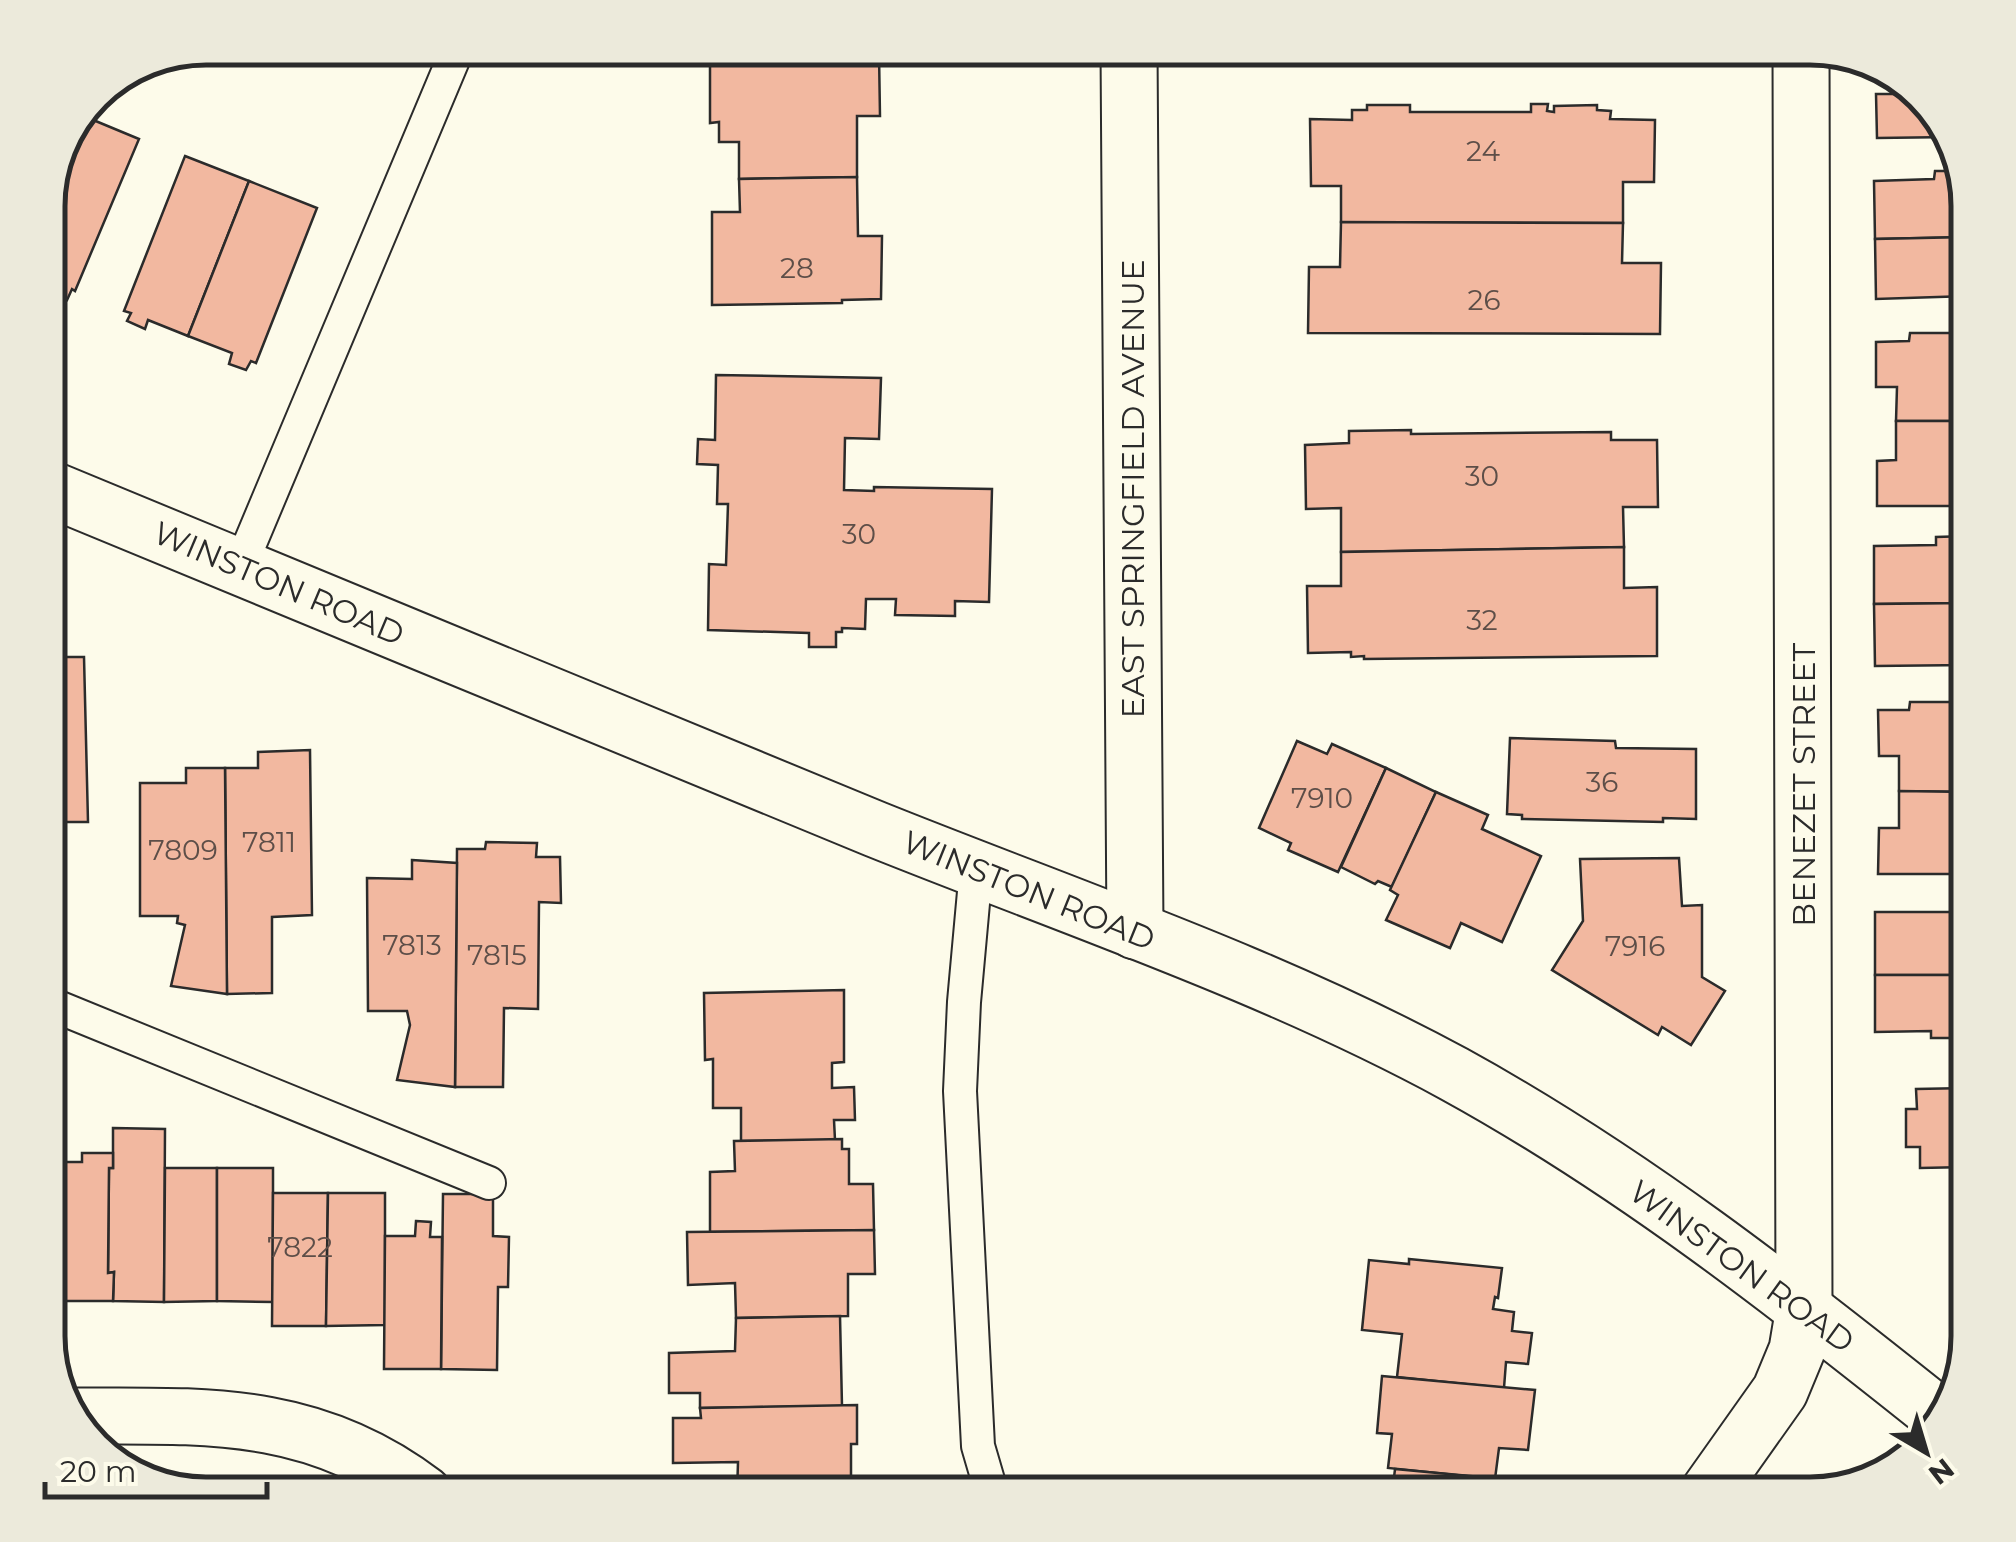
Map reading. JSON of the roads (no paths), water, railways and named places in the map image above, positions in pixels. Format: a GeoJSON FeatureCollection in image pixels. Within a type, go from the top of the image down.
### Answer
{"type":"FeatureCollection","features":[{"type":"Feature","properties":{"kind":"street","name":"EAST SPRINGFIELD AVENUE"},"geometry":{"type":"LineString","coordinates":[[1129,65],[1135,931]]}},
{"type":"Feature","properties":{"kind":"street","name":"BENEZET STREET"},"geometry":{"type":"LineString","coordinates":[[1718,1477],[1780,1391],[1797,1350],[1804,1308],[1801,65]]}},
{"type":"Feature","properties":{"kind":"street","name":"WINSTON ROAD"},"geometry":{"type":"LineString","coordinates":[[65,495],[976,870],[1135,931],[1356,1025],[1452,1074],[1562,1138],[1804,1308],[1922,1402]]}},
{"type":"Feature","properties":{"kind":"street"},"geometry":{"type":"LineString","coordinates":[[91,1416],[253,1420],[307,1434],[399,1477]]}},
{"type":"Feature","properties":{"kind":"lane"},"geometry":{"type":"LineString","coordinates":[[240,567],[451,65]]}},
{"type":"Feature","properties":{"kind":"lane"},"geometry":{"type":"LineString","coordinates":[[976,870],[960,1091],[978,1446],[987,1477]]}},
{"type":"Feature","properties":{"kind":"lane"},"geometry":{"type":"LineString","coordinates":[[65,1011],[488,1183]]}}]}
